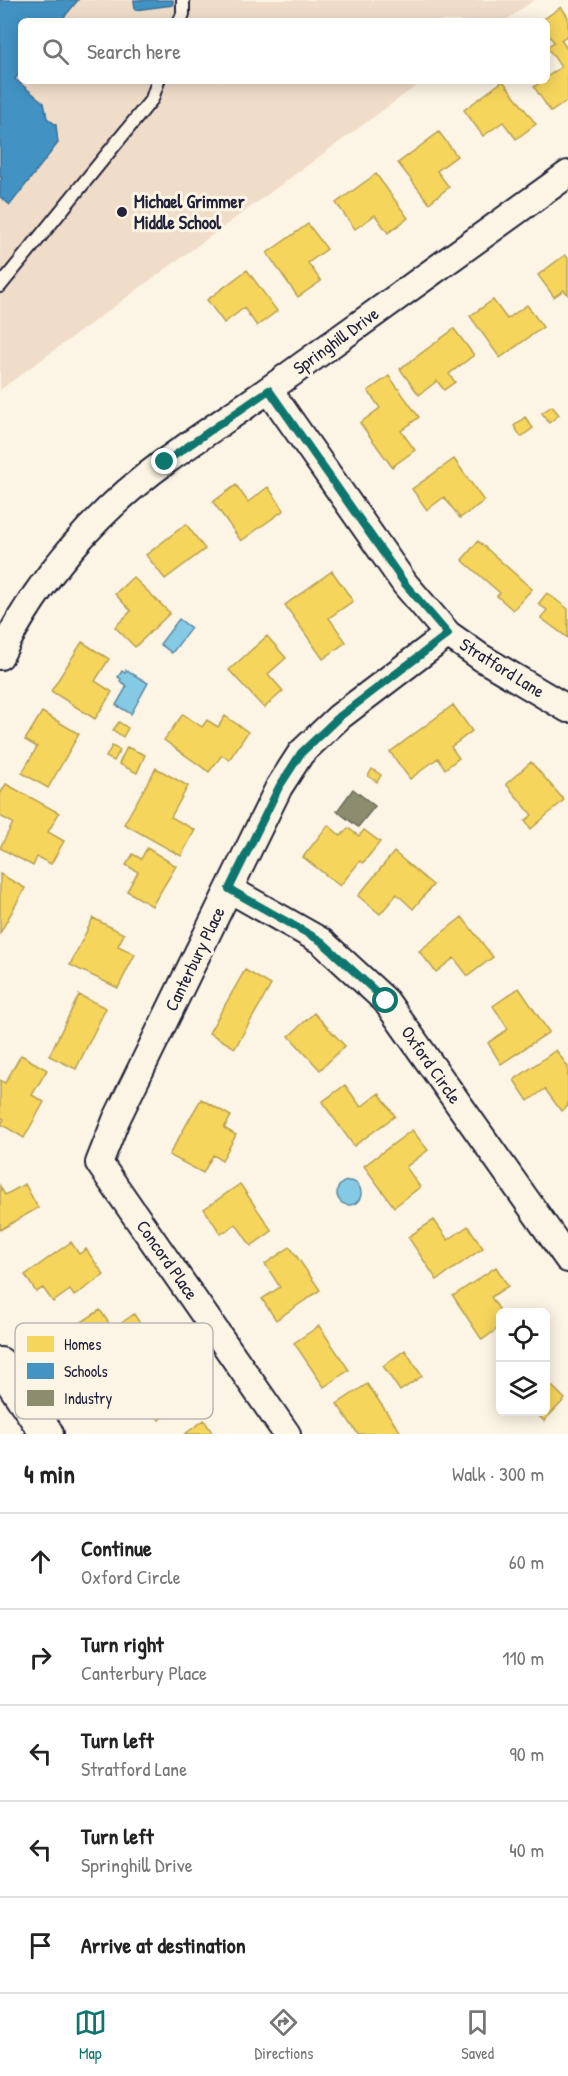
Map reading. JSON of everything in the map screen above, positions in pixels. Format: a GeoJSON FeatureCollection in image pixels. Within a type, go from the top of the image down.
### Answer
{"type":"FeatureCollection","features":[{"type":"Feature","properties":{"kind":"street","name":"Springhill Drive"},"geometry":{"type":"LineString","coordinates":[[0,656],[13,630],[40,590],[78,543],[111,508],[165,462],[269,390],[568,174]]}},
{"type":"Feature","properties":{"kind":"street","name":"Stratford Lane"},"geometry":{"type":"LineString","coordinates":[[269,390],[405,584],[448,634],[482,658],[568,709]]}},
{"type":"Feature","properties":{"kind":"street","name":"Canterbury Place"},"geometry":{"type":"LineString","coordinates":[[107,1144],[116,1120],[279,787],[301,753],[339,717],[448,634]]}},
{"type":"Feature","properties":{"kind":"street","name":"Oxford Circle"},"geometry":{"type":"LineString","coordinates":[[229,889],[321,941],[386,1001],[568,1259]]}},
{"type":"Feature","properties":{"kind":"street","name":"Concord Place"},"geometry":{"type":"LineString","coordinates":[[107,1144],[99,1163],[210,1323]]}},
{"type":"Feature","properties":{"kind":"street","name":"Concord Place"},"geometry":{"type":"LineString","coordinates":[[213,1327],[287,1434]]}},
{"type":"Feature","properties":{"kind":"street"},"geometry":{"type":"LineString","coordinates":[[0,1364],[15,1386]]}},
{"type":"Feature","properties":{"kind":"street"},"geometry":{"type":"LineString","coordinates":[[37,1419],[47,1434]]}},
{"type":"Feature","properties":{"kind":"lane"},"geometry":{"type":"LineString","coordinates":[[181,18],[183,0]]}},
{"type":"Feature","properties":{"kind":"lane"},"geometry":{"type":"LineString","coordinates":[[0,286],[152,99],[158,84]]}},
{"type":"Feature","properties":{"kind":"shaded area","name":"Michael Grimmer Middle School"},"geometry":{"type":"Polygon","coordinates":[[[0,0],[534,0],[509,18],[18,18],[18,84],[419,84],[0,390],[0,0]]]}},
{"type":"Feature","properties":{"kind":"water"},"geometry":{"type":"Polygon","coordinates":[[[179,619],[191,628],[172,653],[160,644],[179,619]]]}},
{"type":"Feature","properties":{"kind":"water"},"geometry":{"type":"Polygon","coordinates":[[[126,670],[148,683],[131,714],[116,705],[127,686],[118,677],[122,671],[125,673],[126,670]]]}},
{"type":"Feature","properties":{"kind":"water"},"geometry":{"type":"Polygon","coordinates":[[[349,1181],[357,1185],[361,1193],[357,1201],[349,1205],[341,1201],[337,1193],[341,1185],[349,1181]]]}},
{"type":"Feature","properties":{"kind":"building: Homes"},"geometry":{"type":"Polygon","coordinates":[[[561,7],[568,17],[568,35],[561,40],[568,50],[568,100],[551,112],[534,87],[538,84],[550,84],[550,75],[561,67],[550,51],[550,45],[554,42],[550,37],[550,18],[545,18],[561,7]]]}},
{"type":"Feature","properties":{"kind":"building: Homes"},"geometry":{"type":"Polygon","coordinates":[[[499,84],[505,84],[536,124],[516,139],[503,122],[483,136],[464,110],[499,84]]]}},
{"type":"Feature","properties":{"kind":"building: Homes"},"geometry":{"type":"Polygon","coordinates":[[[439,132],[457,156],[437,171],[449,187],[429,203],[398,163],[439,132]]]}},
{"type":"Feature","properties":{"kind":"building: Homes"},"geometry":{"type":"Polygon","coordinates":[[[376,174],[408,218],[388,233],[375,215],[355,229],[336,203],[376,174]]]}},
{"type":"Feature","properties":{"kind":"building: Homes"},"geometry":{"type":"Polygon","coordinates":[[[308,224],[327,249],[308,263],[321,281],[298,297],[267,253],[308,224]]]}},
{"type":"Feature","properties":{"kind":"building: Homes"},"geometry":{"type":"Polygon","coordinates":[[[565,255],[568,258],[568,295],[564,290],[554,297],[538,275],[565,255]]]}},
{"type":"Feature","properties":{"kind":"building: Homes"},"geometry":{"type":"Polygon","coordinates":[[[247,270],[277,311],[257,326],[244,308],[224,323],[207,300],[247,270]]]}},
{"type":"Feature","properties":{"kind":"building: Homes"},"geometry":{"type":"Polygon","coordinates":[[[493,300],[507,319],[527,305],[543,327],[500,358],[470,316],[493,300]]]}},
{"type":"Feature","properties":{"kind":"building: Homes"},"geometry":{"type":"Polygon","coordinates":[[[454,329],[474,355],[449,374],[455,382],[444,390],[437,381],[419,395],[400,369],[454,329]]]}},
{"type":"Feature","properties":{"kind":"building: Homes"},"geometry":{"type":"Polygon","coordinates":[[[389,376],[419,417],[401,431],[415,450],[392,467],[360,423],[380,408],[368,391],[389,376]]]}},
{"type":"Feature","properties":{"kind":"building: Homes"},"geometry":{"type":"Polygon","coordinates":[[[552,406],[559,415],[549,423],[542,413],[552,406]]]}},
{"type":"Feature","properties":{"kind":"building: Homes"},"geometry":{"type":"Polygon","coordinates":[[[525,417],[533,428],[521,437],[514,426],[525,417]]]}},
{"type":"Feature","properties":{"kind":"building: Homes"},"geometry":{"type":"Polygon","coordinates":[[[454,459],[484,501],[460,518],[444,497],[427,510],[412,489],[454,459]]]}},
{"type":"Feature","properties":{"kind":"building: Homes"},"geometry":{"type":"Polygon","coordinates":[[[236,485],[248,502],[268,487],[284,510],[241,541],[213,502],[236,485]]]}},
{"type":"Feature","properties":{"kind":"building: Homes"},"geometry":{"type":"Polygon","coordinates":[[[186,524],[205,549],[165,579],[146,555],[186,524]]]}},
{"type":"Feature","properties":{"kind":"building: Homes"},"geometry":{"type":"Polygon","coordinates":[[[478,541],[532,589],[513,610],[497,596],[500,593],[462,560],[478,541]]]}},
{"type":"Feature","properties":{"kind":"building: Homes"},"geometry":{"type":"Polygon","coordinates":[[[332,571],[353,601],[329,618],[346,642],[323,659],[285,605],[332,571]]]}},
{"type":"Feature","properties":{"kind":"building: Homes"},"geometry":{"type":"Polygon","coordinates":[[[133,577],[170,613],[135,647],[115,627],[131,611],[115,594],[133,577]]]}},
{"type":"Feature","properties":{"kind":"building: Homes"},"geometry":{"type":"Polygon","coordinates":[[[547,593],[568,609],[568,638],[541,618],[547,610],[538,604],[547,593]]]}},
{"type":"Feature","properties":{"kind":"building: Homes"},"geometry":{"type":"Polygon","coordinates":[[[267,636],[286,658],[268,674],[283,691],[264,708],[229,670],[267,636]]]}},
{"type":"Feature","properties":{"kind":"building: Homes"},"geometry":{"type":"Polygon","coordinates":[[[82,642],[109,659],[95,681],[112,692],[95,719],[51,691],[82,642]]]}},
{"type":"Feature","properties":{"kind":"building: Homes"},"geometry":{"type":"Polygon","coordinates":[[[453,705],[472,731],[451,747],[459,758],[445,769],[438,758],[410,779],[390,752],[453,705]]]}},
{"type":"Feature","properties":{"kind":"building: Homes"},"geometry":{"type":"Polygon","coordinates":[[[42,712],[79,734],[48,788],[22,773],[37,747],[25,740],[42,712]]]}},
{"type":"Feature","properties":{"kind":"building: Homes"},"geometry":{"type":"Polygon","coordinates":[[[183,714],[202,727],[207,720],[218,727],[225,716],[248,732],[229,760],[222,755],[209,772],[164,740],[183,714]]]}},
{"type":"Feature","properties":{"kind":"building: Homes"},"geometry":{"type":"Polygon","coordinates":[[[119,722],[128,728],[123,737],[113,730],[119,722]]]}},
{"type":"Feature","properties":{"kind":"building: Homes"},"geometry":{"type":"Polygon","coordinates":[[[112,746],[120,750],[114,761],[106,757],[112,746]]]}},
{"type":"Feature","properties":{"kind":"building: Homes"},"geometry":{"type":"Polygon","coordinates":[[[127,747],[145,755],[137,773],[119,764],[127,747]]]}},
{"type":"Feature","properties":{"kind":"building: Homes"},"geometry":{"type":"Polygon","coordinates":[[[531,762],[564,800],[531,829],[525,821],[532,815],[506,784],[531,762]]]}},
{"type":"Feature","properties":{"kind":"building: Homes"},"geometry":{"type":"Polygon","coordinates":[[[156,768],[188,786],[171,817],[195,830],[181,856],[124,824],[156,768]]]}},
{"type":"Feature","properties":{"kind":"building: Homes"},"geometry":{"type":"Polygon","coordinates":[[[372,769],[381,775],[377,782],[368,776],[372,769]]]}},
{"type":"Feature","properties":{"kind":"building: Homes"},"geometry":{"type":"Polygon","coordinates":[[[6,784],[59,813],[48,832],[64,841],[51,864],[37,857],[33,866],[0,848],[13,823],[0,816],[0,794],[6,784]]]}},
{"type":"Feature","properties":{"kind":"building: Homes"},"geometry":{"type":"Polygon","coordinates":[[[328,825],[341,836],[348,828],[359,836],[364,830],[380,842],[363,863],[360,861],[340,886],[303,857],[328,825]]]}},
{"type":"Feature","properties":{"kind":"building: Homes"},"geometry":{"type":"Polygon","coordinates":[[[147,848],[176,866],[152,906],[127,891],[138,872],[126,865],[133,854],[141,859],[147,848]]]}},
{"type":"Feature","properties":{"kind":"building: Homes"},"geometry":{"type":"Polygon","coordinates":[[[394,852],[433,885],[413,909],[397,894],[380,914],[358,896],[394,852]]]}},
{"type":"Feature","properties":{"kind":"building: Homes"},"geometry":{"type":"Polygon","coordinates":[[[0,874],[25,888],[0,933],[0,874]]]}},
{"type":"Feature","properties":{"kind":"building: Homes"},"geometry":{"type":"Polygon","coordinates":[[[462,917],[493,957],[468,976],[454,958],[436,972],[419,951],[462,917]]]}},
{"type":"Feature","properties":{"kind":"building: Homes"},"geometry":{"type":"Polygon","coordinates":[[[93,918],[124,934],[118,946],[135,954],[118,988],[70,965],[93,918]]]}},
{"type":"Feature","properties":{"kind":"building: Homes"},"geometry":{"type":"Polygon","coordinates":[[[245,970],[271,985],[235,1048],[209,1033],[245,970]]]}},
{"type":"Feature","properties":{"kind":"building: Homes"},"geometry":{"type":"Polygon","coordinates":[[[519,988],[549,1032],[501,1064],[488,1043],[508,1029],[493,1006],[519,988]]]}},
{"type":"Feature","properties":{"kind":"building: Homes"},"geometry":{"type":"Polygon","coordinates":[[[79,995],[106,1008],[76,1069],[49,1056],[79,995]]]}},
{"type":"Feature","properties":{"kind":"building: Homes"},"geometry":{"type":"Polygon","coordinates":[[[314,1013],[345,1046],[320,1070],[289,1036],[314,1013]]]}},
{"type":"Feature","properties":{"kind":"building: Homes"},"geometry":{"type":"Polygon","coordinates":[[[556,1050],[568,1067],[568,1106],[561,1111],[545,1089],[528,1101],[514,1080],[556,1050]]]}},
{"type":"Feature","properties":{"kind":"building: Homes"},"geometry":{"type":"Polygon","coordinates":[[[21,1055],[47,1070],[32,1095],[44,1102],[24,1138],[1,1124],[4,1119],[0,1117],[0,1080],[5,1083],[21,1055]]]}},
{"type":"Feature","properties":{"kind":"building: Homes"},"geometry":{"type":"Polygon","coordinates":[[[345,1085],[361,1107],[379,1093],[395,1116],[354,1146],[322,1102],[345,1085]]]}},
{"type":"Feature","properties":{"kind":"building: Homes"},"geometry":{"type":"Polygon","coordinates":[[[201,1099],[231,1116],[224,1128],[236,1135],[222,1160],[213,1155],[203,1173],[169,1155],[201,1099]]]}},
{"type":"Feature","properties":{"kind":"building: Homes"},"geometry":{"type":"Polygon","coordinates":[[[412,1130],[428,1150],[406,1167],[420,1187],[394,1207],[364,1166],[412,1130]]]}},
{"type":"Feature","properties":{"kind":"building: Homes"},"geometry":{"type":"Polygon","coordinates":[[[25,1184],[38,1208],[0,1230],[0,1186],[5,1195],[25,1184]]]}},
{"type":"Feature","properties":{"kind":"building: Homes"},"geometry":{"type":"Polygon","coordinates":[[[240,1184],[272,1231],[251,1246],[236,1224],[221,1234],[204,1209],[240,1184]]]}},
{"type":"Feature","properties":{"kind":"building: Homes"},"geometry":{"type":"Polygon","coordinates":[[[434,1220],[448,1240],[468,1226],[483,1248],[437,1280],[408,1237],[434,1220]]]}},
{"type":"Feature","properties":{"kind":"building: Homes"},"geometry":{"type":"Polygon","coordinates":[[[71,1242],[79,1254],[86,1249],[104,1275],[74,1296],[70,1290],[53,1302],[43,1288],[36,1292],[25,1275],[71,1242]]]}},
{"type":"Feature","properties":{"kind":"building: Homes"},"geometry":{"type":"Polygon","coordinates":[[[290,1247],[320,1290],[276,1320],[262,1299],[280,1287],[265,1264],[290,1247]]]}},
{"type":"Feature","properties":{"kind":"building: Homes"},"geometry":{"type":"Polygon","coordinates":[[[496,1267],[508,1286],[491,1297],[498,1308],[496,1308],[496,1330],[482,1340],[453,1296],[496,1267]]]}},
{"type":"Feature","properties":{"kind":"building: Homes"},"geometry":{"type":"Polygon","coordinates":[[[100,1310],[109,1323],[80,1323],[100,1310]]]}},
{"type":"Feature","properties":{"kind":"building: Homes"},"geometry":{"type":"Polygon","coordinates":[[[134,1314],[140,1323],[121,1323],[134,1314]]]}},
{"type":"Feature","properties":{"kind":"building: Homes"},"geometry":{"type":"Polygon","coordinates":[[[319,1326],[349,1370],[324,1387],[294,1343],[319,1326]]]}},
{"type":"Feature","properties":{"kind":"building: Homes"},"geometry":{"type":"Polygon","coordinates":[[[405,1350],[422,1376],[400,1391],[383,1366],[405,1350]]]}},
{"type":"Feature","properties":{"kind":"building: Homes"},"geometry":{"type":"Polygon","coordinates":[[[367,1384],[402,1434],[358,1434],[337,1404],[367,1384]]]}},
{"type":"Feature","properties":{"kind":"building: Homes"},"geometry":{"type":"Polygon","coordinates":[[[550,1384],[565,1399],[550,1415],[550,1384]]]}},
{"type":"Feature","properties":{"kind":"building: Homes"},"geometry":{"type":"Polygon","coordinates":[[[539,1416],[549,1416],[544,1421],[539,1416]]]}},
{"type":"Feature","properties":{"kind":"building: Homes"},"geometry":{"type":"Polygon","coordinates":[[[204,1420],[213,1434],[185,1434],[204,1420]]]}},
{"type":"Feature","properties":{"kind":"building: Schools"},"geometry":{"type":"Polygon","coordinates":[[[0,0],[78,0],[63,18],[18,18],[18,76],[15,79],[18,84],[44,103],[47,118],[56,125],[58,143],[10,205],[0,197],[2,178],[0,177],[0,0]]]}},
{"type":"Feature","properties":{"kind":"building: Schools"},"geometry":{"type":"Polygon","coordinates":[[[134,0],[173,0],[173,5],[135,10],[134,0]]]}},
{"type":"Feature","properties":{"kind":"building: Industry"},"geometry":{"type":"Polygon","coordinates":[[[353,789],[375,806],[358,827],[337,811],[353,789]]]}},
{"type":"Feature","properties":{"kind":"place","name":"Michael Grimmer Middle School"},"geometry":{"type":"Point","coordinates":[122,212]}},
{"type":"Feature","properties":{"kind":"route"},"geometry":{"type":"LineString","coordinates":[[165,462],[269,390],[405,584],[448,634],[339,717],[301,753],[279,787],[229,889],[321,941],[386,1001]]}}]}
